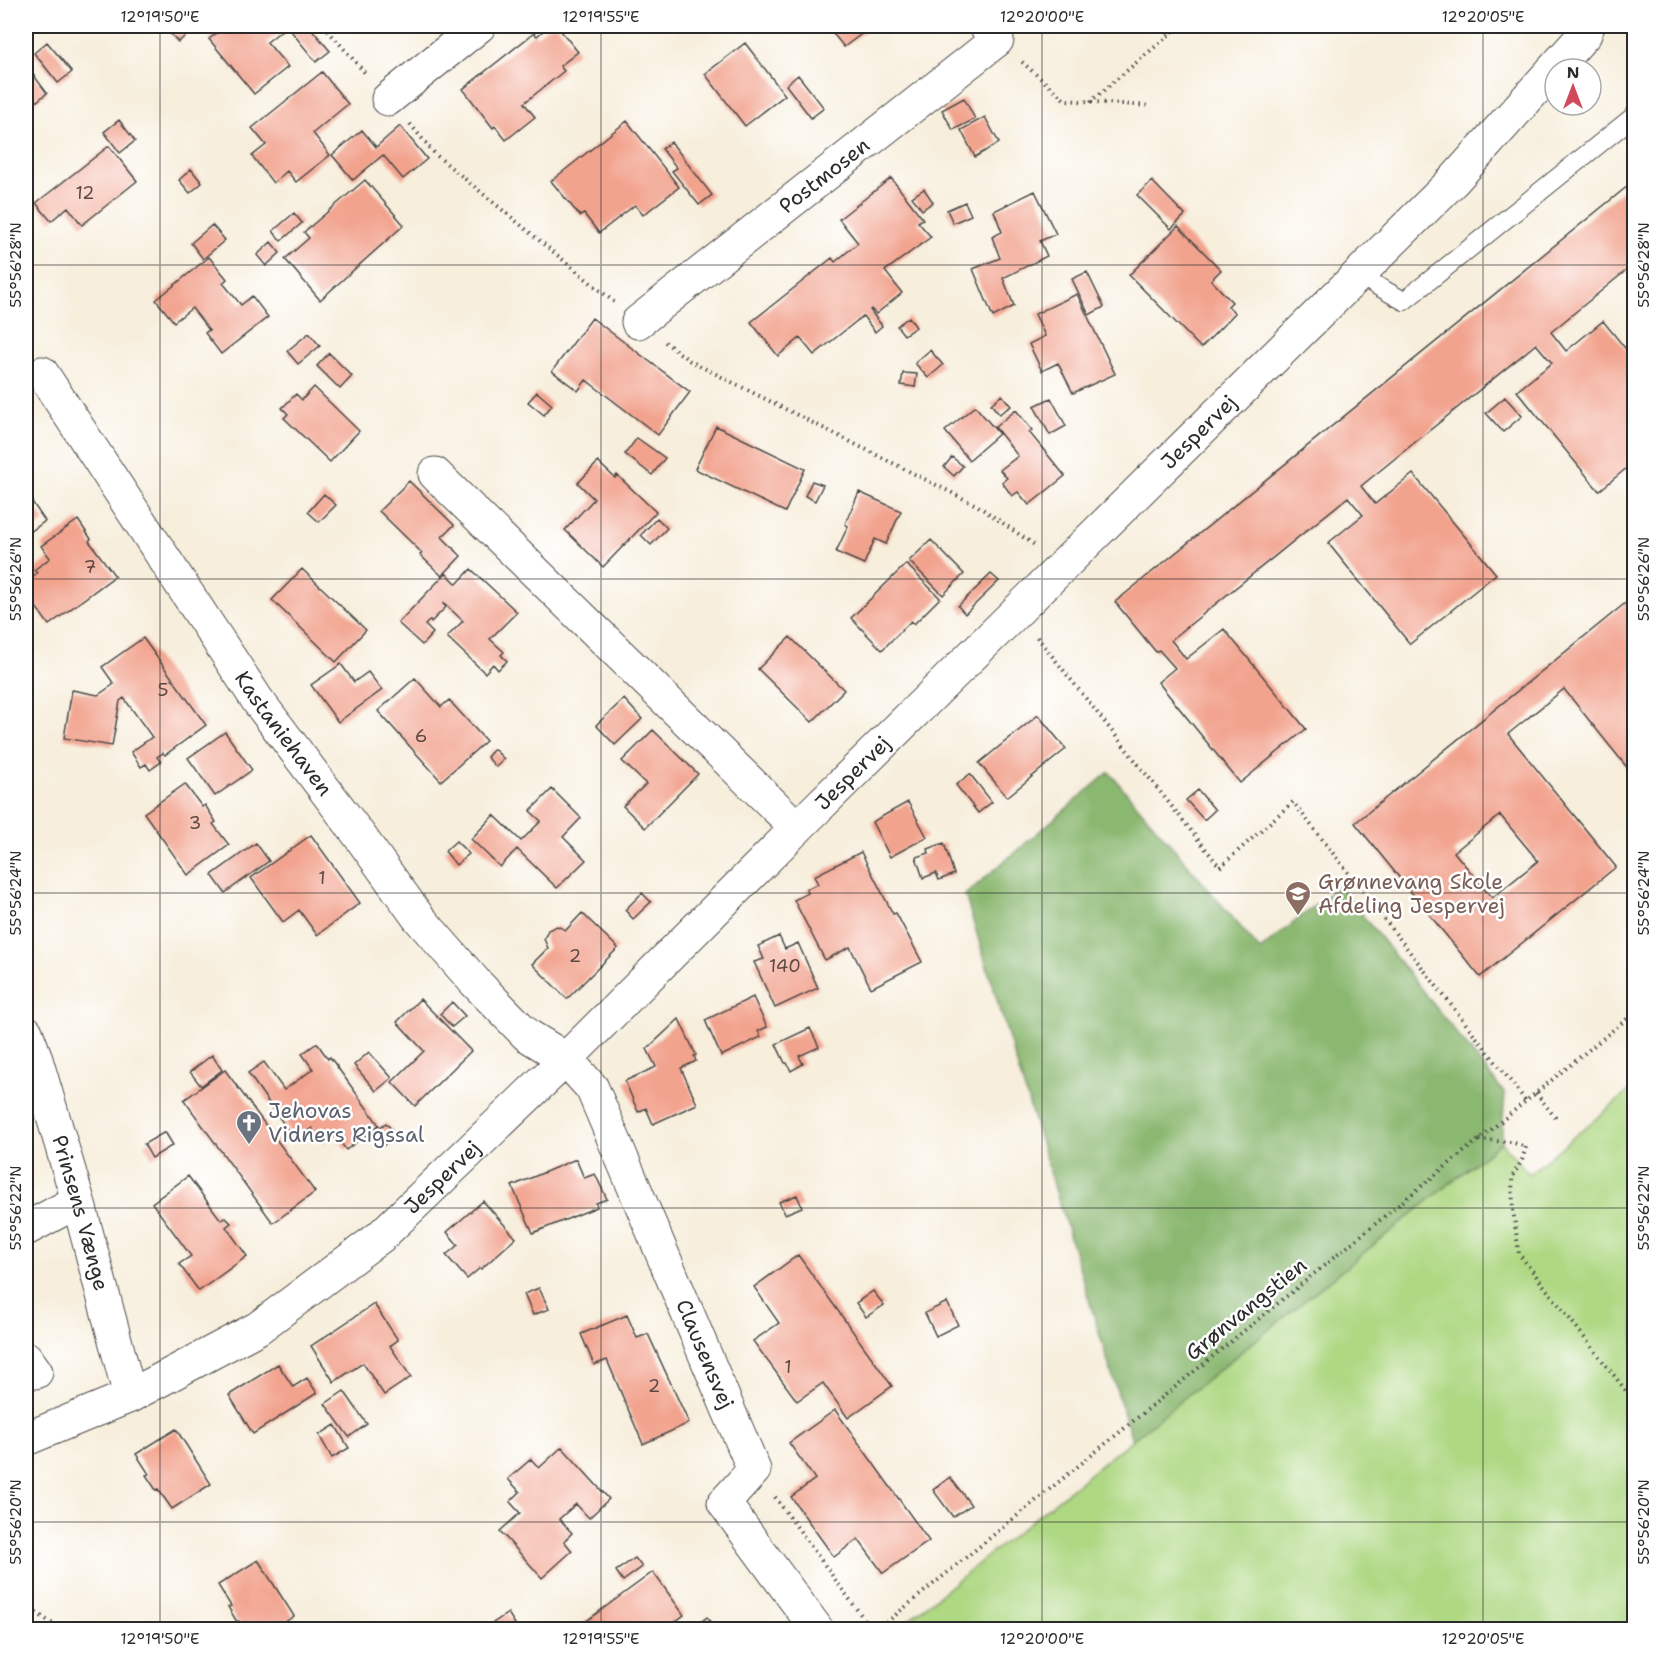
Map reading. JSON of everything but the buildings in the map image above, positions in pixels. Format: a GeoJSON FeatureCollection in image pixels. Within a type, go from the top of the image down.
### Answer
{"type":"FeatureCollection","features":[{"type":"Feature","properties":{"kind":"street"},"geometry":{"type":"LineString","coordinates":[[388,99],[479,26]]}},
{"type":"Feature","properties":{"kind":"street","name":"Jespervej"},"geometry":{"type":"LineString","coordinates":[[26,1439],[130,1396],[258,1328],[380,1237],[566,1059],[1454,180],[1585,34],[1588,26]]}},
{"type":"Feature","properties":{"kind":"street","name":"Postmosen"},"geometry":{"type":"LineString","coordinates":[[638,322],[991,33]]}},
{"type":"Feature","properties":{"kind":"street","name":"Kastaniehaven"},"geometry":{"type":"LineString","coordinates":[[42,372],[258,701],[418,917],[475,982],[527,1035],[566,1059]]}},
{"type":"Feature","properties":{"kind":"street","name":"Jespervej"},"geometry":{"type":"LineString","coordinates":[[435,474],[797,828]]}},
{"type":"Feature","properties":{"kind":"street","name":"Prinsens Vænge"},"geometry":{"type":"LineString","coordinates":[[26,1032],[78,1201],[130,1396]]}},
{"type":"Feature","properties":{"kind":"street","name":"Clausensvej"},"geometry":{"type":"LineString","coordinates":[[566,1059],[592,1088],[754,1470]]}},
{"type":"Feature","properties":{"kind":"street"},"geometry":{"type":"LineString","coordinates":[[26,1229],[78,1201]]}},
{"type":"Feature","properties":{"kind":"street"},"geometry":{"type":"LineString","coordinates":[[754,1470],[724,1503],[816,1628]]}},
{"type":"Feature","properties":{"kind":"lane"},"geometry":{"type":"LineString","coordinates":[[1359,275],[1404,301],[1635,116]]}},
{"type":"Feature","properties":{"kind":"path"},"geometry":{"type":"LineString","coordinates":[[1090,102],[1176,29],[1174,26]]}},
{"type":"Feature","properties":{"kind":"path"},"geometry":{"type":"LineString","coordinates":[[991,33],[1065,100],[1150,106]]}},
{"type":"Feature","properties":{"kind":"path"},"geometry":{"type":"LineString","coordinates":[[1017,611],[1220,867],[1293,802],[1526,1101]]}},
{"type":"Feature","properties":{"kind":"path","name":"Grønvangstien"},"geometry":{"type":"LineString","coordinates":[[877,1629],[1635,1012]]}},
{"type":"Feature","properties":{"kind":"path"},"geometry":{"type":"LineString","coordinates":[[1536,1093],[1558,1121]]}},
{"type":"Feature","properties":{"kind":"path"},"geometry":{"type":"LineString","coordinates":[[1479,1140],[1511,1142],[1526,1148],[1512,1177],[1513,1209],[1519,1254],[1635,1401]]}},
{"type":"Feature","properties":{"kind":"path"},"geometry":{"type":"LineString","coordinates":[[754,1470],[872,1629]]}},
{"type":"Feature","properties":{"kind":"path"},"geometry":{"type":"LineString","coordinates":[[26,1606],[62,1629]]}},
{"type":"Feature","properties":{"kind":"green space"},"geometry":{"type":"Polygon","coordinates":[[[1109,772],[1260,950],[1339,886],[1505,1094],[1501,1142],[1132,1440],[965,895],[1109,772]]]}},
{"type":"Feature","properties":{"kind":"green space"},"geometry":{"type":"Polygon","coordinates":[[[1634,1087],[1634,1629],[896,1630],[1501,1142],[1529,1174],[1634,1087]]]}},
{"type":"Feature","properties":{"kind":"place","name":"Grønnevang Skole Afdeling Jespervej"},"geometry":{"type":"Point","coordinates":[1298,917]}},
{"type":"Feature","properties":{"kind":"place","name":"Jehovas Vidners Rigssal"},"geometry":{"type":"Point","coordinates":[249,1146]}}]}
